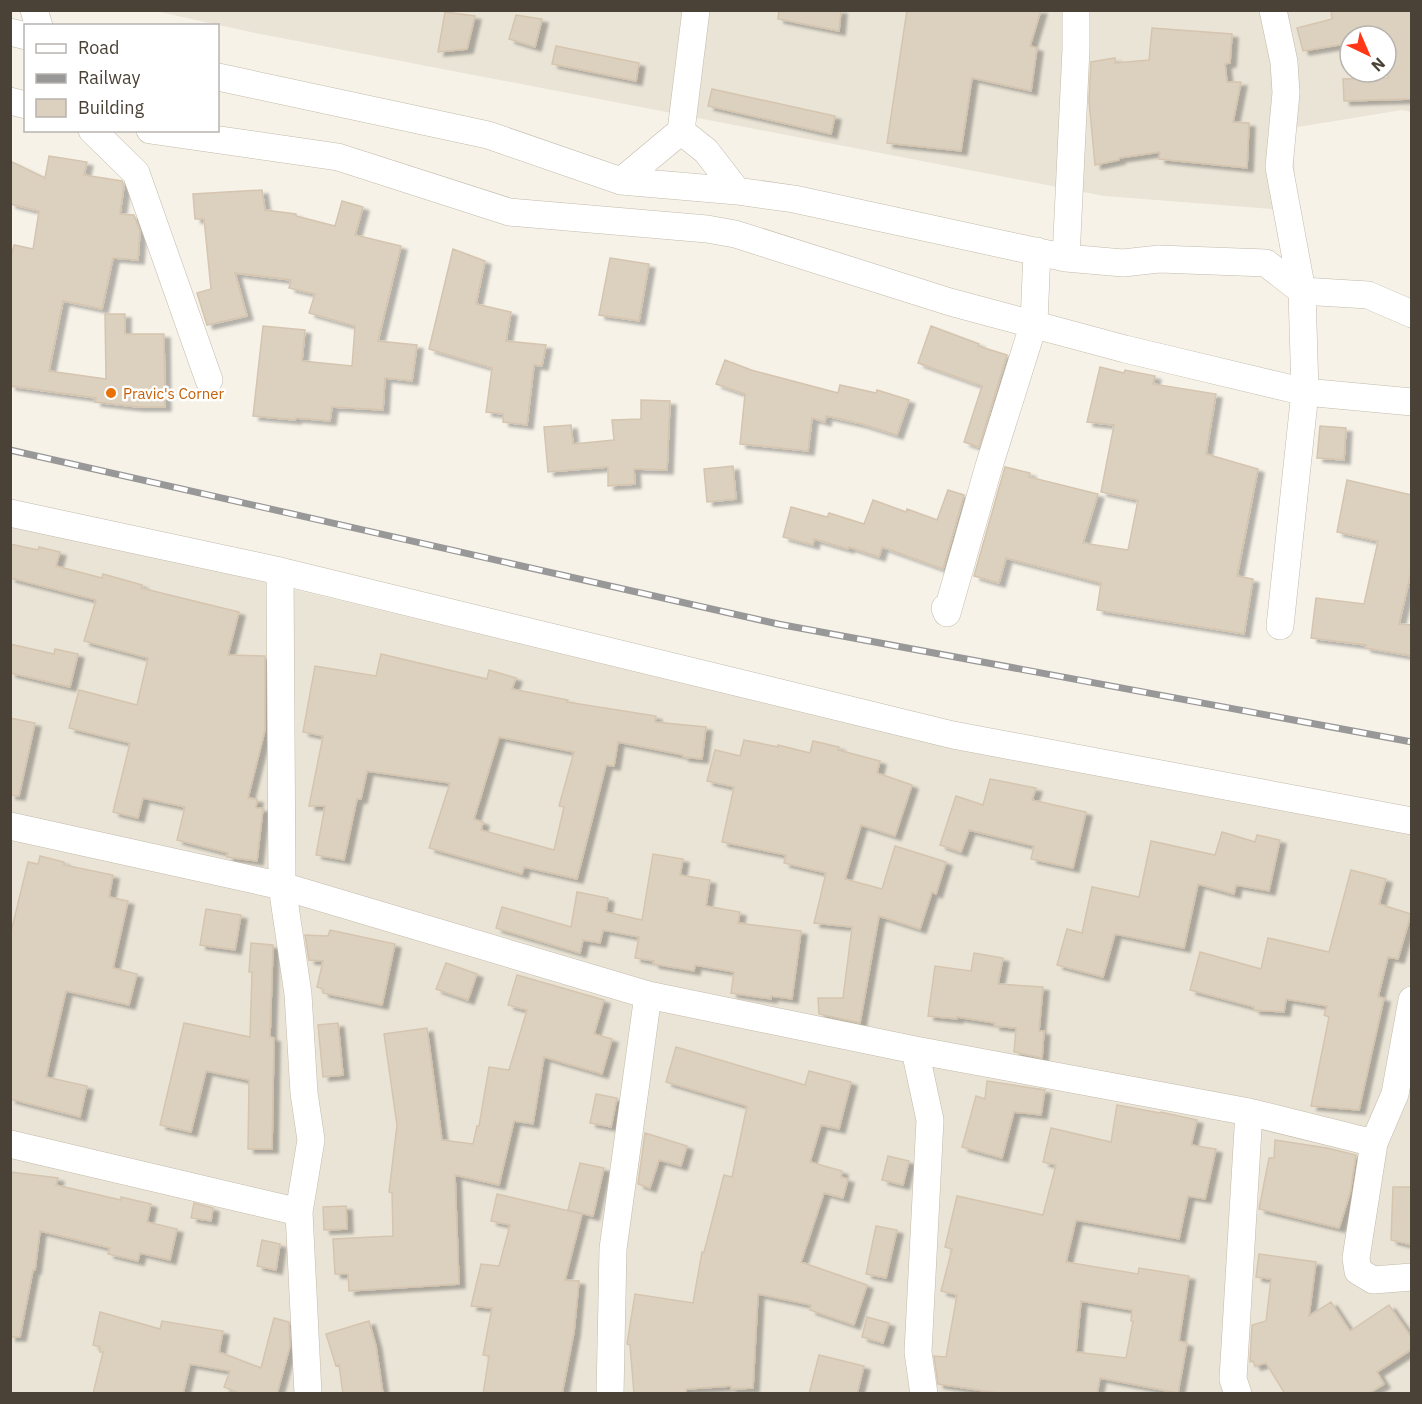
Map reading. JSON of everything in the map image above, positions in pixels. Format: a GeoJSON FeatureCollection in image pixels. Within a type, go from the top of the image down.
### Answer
{"type":"FeatureCollection","features":[{"type":"Feature","properties":{"kind":"street"},"geometry":{"type":"LineString","coordinates":[[621,181],[681,131],[696,10]]}},
{"type":"Feature","properties":{"kind":"street"},"geometry":{"type":"LineString","coordinates":[[1066,258],[1076,60],[1076,10]]}},
{"type":"Feature","properties":{"kind":"street"},"geometry":{"type":"LineString","coordinates":[[1273,10],[1284,62],[1286,93],[1279,167],[1302,291],[1305,392],[1280,626]]}},
{"type":"Feature","properties":{"kind":"street"},"geometry":{"type":"LineString","coordinates":[[219,77],[488,135],[621,181],[737,191],[794,199],[1066,258],[1123,263],[1159,259],[1266,263],[1302,291],[1368,295],[1412,314]]}},
{"type":"Feature","properties":{"kind":"street"},"geometry":{"type":"LineString","coordinates":[[681,131],[706,151],[737,191]]}},
{"type":"Feature","properties":{"kind":"street"},"geometry":{"type":"LineString","coordinates":[[94,132],[136,173],[209,380]]}},
{"type":"Feature","properties":{"kind":"street"},"geometry":{"type":"LineString","coordinates":[[163,132],[338,158],[509,212],[707,229],[735,234],[950,302],[1125,349],[1305,392],[1412,402]]}},
{"type":"Feature","properties":{"kind":"street"},"geometry":{"type":"LineString","coordinates":[[706,151],[707,175],[704,188],[707,229]]}},
{"type":"Feature","properties":{"kind":"street"},"geometry":{"type":"LineString","coordinates":[[1266,263],[1287,207]]}},
{"type":"Feature","properties":{"kind":"street"},"geometry":{"type":"LineString","coordinates":[[945,608],[947,614],[989,466],[1034,323],[1037,251]]}},
{"type":"Feature","properties":{"kind":"street"},"geometry":{"type":"LineString","coordinates":[[10,513],[280,571],[953,735],[1412,821]]}},
{"type":"Feature","properties":{"kind":"street"},"geometry":{"type":"LineString","coordinates":[[280,571],[282,886],[298,994],[304,1093],[311,1140],[299,1212],[308,1394]]}},
{"type":"Feature","properties":{"kind":"street"},"geometry":{"type":"LineString","coordinates":[[10,826],[282,886],[648,995],[915,1050],[1249,1112],[1374,1143]]}},
{"type":"Feature","properties":{"kind":"street"},"geometry":{"type":"LineString","coordinates":[[610,1394],[612,1249],[648,995]]}},
{"type":"Feature","properties":{"kind":"street"},"geometry":{"type":"LineString","coordinates":[[1412,1000],[1395,1094],[1374,1143],[1356,1258],[1358,1271],[1373,1280],[1412,1277]]}},
{"type":"Feature","properties":{"kind":"street"},"geometry":{"type":"LineString","coordinates":[[915,1050],[930,1120],[918,1352],[924,1394]]}},
{"type":"Feature","properties":{"kind":"street"},"geometry":{"type":"LineString","coordinates":[[1238,1394],[1233,1379],[1249,1112]]}},
{"type":"Feature","properties":{"kind":"street"},"geometry":{"type":"LineString","coordinates":[[10,1144],[299,1212]]}},
{"type":"Feature","properties":{"kind":"shaded area"},"geometry":{"type":"Polygon","coordinates":[[[155,11],[1411,11],[1411,112],[1402,110],[1292,128],[1297,211],[1104,196],[255,33],[155,11]]]}},
{"type":"Feature","properties":{"kind":"shaded area"},"geometry":{"type":"Polygon","coordinates":[[[11,521],[913,739],[1411,831],[1411,1393],[11,1394],[11,521]]]}},
{"type":"Feature","properties":{"kind":"building"},"geometry":{"type":"Polygon","coordinates":[[[779,10],[841,10],[839,31],[778,19],[779,10]]]}},
{"type":"Feature","properties":{"kind":"building"},"geometry":{"type":"Polygon","coordinates":[[[907,10],[1041,10],[1030,46],[1037,48],[1031,91],[972,78],[961,151],[887,143],[907,10]]]}},
{"type":"Feature","properties":{"kind":"building"},"geometry":{"type":"Polygon","coordinates":[[[1331,10],[1412,10],[1412,99],[1344,101],[1343,84],[1398,84],[1398,24],[1338,24],[1338,45],[1303,51],[1297,28],[1332,19],[1331,10]]]}},
{"type":"Feature","properties":{"kind":"building"},"geometry":{"type":"Polygon","coordinates":[[[445,12],[475,16],[467,49],[438,52],[445,12]]]}},
{"type":"Feature","properties":{"kind":"building"},"geometry":{"type":"Polygon","coordinates":[[[516,15],[542,19],[535,47],[509,39],[516,15]]]}},
{"type":"Feature","properties":{"kind":"building"},"geometry":{"type":"Polygon","coordinates":[[[1152,28],[1232,34],[1230,63],[1225,64],[1227,82],[1241,82],[1233,122],[1249,123],[1247,168],[1159,159],[1160,152],[1119,158],[1119,160],[1095,165],[1089,101],[1091,62],[1115,58],[1115,63],[1149,60],[1152,28]]]}},
{"type":"Feature","properties":{"kind":"building"},"geometry":{"type":"Polygon","coordinates":[[[556,46],[639,63],[636,81],[552,64],[556,46]]]}},
{"type":"Feature","properties":{"kind":"building"},"geometry":{"type":"Polygon","coordinates":[[[712,89],[835,116],[831,134],[708,106],[712,89]]]}},
{"type":"Feature","properties":{"kind":"building"},"geometry":{"type":"Polygon","coordinates":[[[49,156],[87,162],[84,175],[122,181],[124,186],[120,214],[134,215],[140,231],[138,260],[113,258],[102,309],[63,301],[49,371],[106,379],[105,314],[125,314],[125,334],[164,334],[165,407],[138,407],[95,402],[96,398],[10,386],[10,261],[14,245],[33,249],[39,211],[10,204],[10,161],[45,178],[49,156]]]}},
{"type":"Feature","properties":{"kind":"building"},"geometry":{"type":"Polygon","coordinates":[[[262,190],[265,210],[296,214],[296,216],[335,226],[342,201],[363,207],[355,235],[401,246],[378,341],[417,345],[412,381],[385,378],[383,410],[332,407],[330,421],[253,416],[263,326],[305,330],[302,361],[352,366],[355,326],[309,313],[315,294],[289,288],[291,280],[235,273],[247,316],[207,325],[197,293],[211,289],[204,219],[195,219],[193,194],[262,190]]]}},
{"type":"Feature","properties":{"kind":"building"},"geometry":{"type":"Polygon","coordinates":[[[453,249],[485,261],[476,304],[511,312],[506,341],[546,345],[542,366],[534,365],[527,425],[503,422],[503,414],[486,412],[492,368],[429,349],[453,249]]]}},
{"type":"Feature","properties":{"kind":"building"},"geometry":{"type":"Polygon","coordinates":[[[610,258],[649,264],[639,321],[599,315],[610,258]]]}},
{"type":"Feature","properties":{"kind":"building"},"geometry":{"type":"Polygon","coordinates":[[[931,326],[979,344],[978,346],[1007,355],[979,447],[964,442],[982,386],[918,363],[931,326]]]}},
{"type":"Feature","properties":{"kind":"building"},"geometry":{"type":"Polygon","coordinates":[[[725,360],[751,370],[838,393],[840,385],[876,393],[877,390],[909,400],[897,435],[826,416],[825,422],[812,418],[808,451],[740,444],[745,394],[716,384],[725,360]]]}},
{"type":"Feature","properties":{"kind":"building"},"geometry":{"type":"Polygon","coordinates":[[[1100,367],[1124,373],[1125,370],[1155,376],[1153,384],[1216,394],[1206,454],[1258,469],[1237,576],[1253,579],[1244,634],[1097,610],[1101,583],[1006,558],[999,583],[974,576],[1005,467],[1030,473],[1029,477],[1098,494],[1083,543],[1128,550],[1138,500],[1101,492],[1114,425],[1087,422],[1100,367]]]}},
{"type":"Feature","properties":{"kind":"building"},"geometry":{"type":"Polygon","coordinates":[[[641,400],[670,401],[667,470],[634,469],[635,484],[608,486],[608,467],[548,472],[544,427],[571,425],[573,444],[614,440],[612,420],[641,419],[641,400]]]}},
{"type":"Feature","properties":{"kind":"building"},"geometry":{"type":"Polygon","coordinates":[[[1320,426],[1346,428],[1344,460],[1317,458],[1320,426]]]}},
{"type":"Feature","properties":{"kind":"building"},"geometry":{"type":"Polygon","coordinates":[[[733,466],[736,499],[707,502],[704,469],[733,466]]]}},
{"type":"Feature","properties":{"kind":"building"},"geometry":{"type":"Polygon","coordinates":[[[1347,480],[1412,495],[1412,568],[1399,624],[1412,625],[1412,656],[1365,648],[1366,645],[1311,638],[1316,598],[1364,604],[1378,541],[1337,532],[1347,480]]]}},
{"type":"Feature","properties":{"kind":"building"},"geometry":{"type":"Polygon","coordinates":[[[948,490],[964,495],[943,569],[882,547],[879,557],[814,539],[813,545],[783,537],[791,507],[827,517],[829,513],[864,524],[873,500],[937,520],[948,490]]]}},
{"type":"Feature","properties":{"kind":"building"},"geometry":{"type":"Polygon","coordinates":[[[10,544],[60,552],[56,566],[102,578],[103,574],[142,585],[141,588],[239,612],[228,655],[265,656],[265,730],[248,798],[257,799],[256,808],[263,808],[257,861],[227,857],[228,853],[177,840],[185,807],[143,798],[138,818],[113,812],[130,743],[69,728],[79,690],[137,705],[148,658],[84,641],[96,600],[10,578],[10,544]]]}},
{"type":"Feature","properties":{"kind":"building"},"geometry":{"type":"Polygon","coordinates":[[[10,644],[54,654],[55,649],[78,654],[70,687],[10,673],[10,644]]]}},
{"type":"Feature","properties":{"kind":"building"},"geometry":{"type":"Polygon","coordinates":[[[381,654],[487,679],[489,670],[516,678],[512,689],[568,700],[567,702],[656,716],[655,722],[706,727],[702,759],[683,757],[683,755],[618,742],[614,766],[606,765],[577,879],[524,867],[522,874],[429,848],[450,783],[367,771],[361,799],[357,799],[344,860],[316,855],[325,806],[309,806],[323,736],[303,732],[315,666],[376,676],[381,654]],[[499,737],[474,819],[483,822],[481,830],[554,850],[564,807],[559,806],[574,752],[499,737]]]}},
{"type":"Feature","properties":{"kind":"building"},"geometry":{"type":"Polygon","coordinates":[[[10,718],[35,723],[19,796],[10,795],[10,718]]]}},
{"type":"Feature","properties":{"kind":"building"},"geometry":{"type":"Polygon","coordinates":[[[744,740],[810,753],[813,741],[839,747],[838,750],[880,761],[877,773],[912,785],[895,836],[861,825],[845,879],[882,889],[895,846],[946,862],[936,894],[932,892],[920,929],[879,916],[860,1023],[819,1014],[818,998],[843,998],[852,927],[814,923],[826,873],[784,863],[786,855],[722,842],[734,787],[707,781],[715,750],[740,756],[744,740]]]}},
{"type":"Feature","properties":{"kind":"building"},"geometry":{"type":"Polygon","coordinates":[[[990,779],[1036,788],[1032,800],[1086,812],[1073,868],[1031,859],[1034,846],[969,830],[961,852],[940,845],[956,796],[983,805],[990,779]]]}},
{"type":"Feature","properties":{"kind":"building"},"geometry":{"type":"Polygon","coordinates":[[[1222,832],[1255,842],[1257,835],[1280,840],[1269,891],[1236,885],[1234,894],[1198,884],[1184,948],[1115,934],[1103,977],[1057,965],[1067,929],[1082,933],[1092,887],[1139,897],[1151,841],[1215,855],[1222,832]]]}},
{"type":"Feature","properties":{"kind":"building"},"geometry":{"type":"Polygon","coordinates":[[[653,854],[683,859],[680,875],[710,880],[706,906],[740,912],[738,923],[801,931],[792,999],[771,996],[771,999],[731,993],[734,972],[695,965],[694,971],[653,964],[654,961],[635,958],[639,937],[603,930],[600,943],[583,940],[580,953],[496,928],[502,907],[571,927],[577,892],[608,898],[606,912],[642,920],[653,854]]]}},
{"type":"Feature","properties":{"kind":"building"},"geometry":{"type":"Polygon","coordinates":[[[40,856],[64,862],[64,865],[113,875],[109,897],[128,901],[113,968],[137,974],[129,1005],[66,991],[46,1077],[87,1086],[80,1117],[10,1099],[10,936],[28,862],[38,864],[40,856]]]}},
{"type":"Feature","properties":{"kind":"building"},"geometry":{"type":"Polygon","coordinates":[[[1351,870],[1386,879],[1379,904],[1411,914],[1398,959],[1388,957],[1378,997],[1384,998],[1359,1110],[1311,1106],[1329,1017],[1324,1015],[1327,1006],[1286,999],[1284,1012],[1254,1010],[1254,1007],[1190,990],[1200,952],[1261,969],[1268,938],[1329,952],[1351,870]]]}},
{"type":"Feature","properties":{"kind":"building"},"geometry":{"type":"Polygon","coordinates":[[[206,909],[241,915],[235,950],[200,945],[206,909]]]}},
{"type":"Feature","properties":{"kind":"building"},"geometry":{"type":"Polygon","coordinates":[[[330,930],[395,944],[382,1005],[323,993],[323,989],[317,987],[323,961],[309,960],[305,935],[328,936],[330,930]]]}},
{"type":"Feature","properties":{"kind":"building"},"geometry":{"type":"Polygon","coordinates":[[[251,943],[273,945],[270,1037],[274,1038],[272,1149],[248,1149],[249,1080],[206,1071],[191,1132],[160,1125],[184,1023],[250,1037],[251,943]]]}},
{"type":"Feature","properties":{"kind":"building"},"geometry":{"type":"Polygon","coordinates":[[[974,953],[1003,958],[998,984],[1043,987],[1039,1031],[1044,1031],[1042,1058],[1014,1052],[1016,1028],[994,1026],[995,1023],[957,1017],[957,1019],[928,1016],[935,966],[971,971],[974,953]]]}},
{"type":"Feature","properties":{"kind":"building"},"geometry":{"type":"Polygon","coordinates":[[[446,963],[477,974],[468,1000],[436,989],[446,963]]]}},
{"type":"Feature","properties":{"kind":"building"},"geometry":{"type":"Polygon","coordinates":[[[517,975],[604,1000],[594,1034],[612,1039],[602,1074],[544,1057],[533,1124],[514,1121],[499,1185],[455,1175],[459,1284],[349,1291],[348,1274],[335,1274],[333,1239],[393,1236],[392,1193],[389,1192],[397,1125],[384,1034],[427,1028],[442,1140],[473,1144],[477,1126],[479,1126],[489,1067],[509,1070],[527,1010],[508,1005],[517,975]]]}},
{"type":"Feature","properties":{"kind":"building"},"geometry":{"type":"Polygon","coordinates":[[[338,1023],[343,1075],[323,1077],[318,1025],[338,1023]]]}},
{"type":"Feature","properties":{"kind":"building"},"geometry":{"type":"Polygon","coordinates":[[[676,1047],[805,1085],[809,1071],[851,1082],[839,1129],[821,1125],[810,1162],[842,1171],[841,1177],[848,1179],[843,1198],[824,1193],[801,1262],[867,1285],[854,1325],[810,1310],[811,1305],[758,1294],[753,1388],[731,1389],[731,1386],[686,1389],[686,1394],[634,1394],[630,1345],[627,1344],[635,1294],[693,1303],[702,1252],[704,1252],[724,1175],[732,1177],[747,1106],[666,1082],[676,1047]]]}},
{"type":"Feature","properties":{"kind":"building"},"geometry":{"type":"Polygon","coordinates":[[[987,1081],[1045,1090],[1041,1115],[1014,1112],[1002,1158],[962,1147],[976,1096],[985,1099],[987,1081]]]}},
{"type":"Feature","properties":{"kind":"building"},"geometry":{"type":"Polygon","coordinates":[[[596,1094],[617,1098],[611,1127],[590,1123],[596,1094]]]}},
{"type":"Feature","properties":{"kind":"building"},"geometry":{"type":"Polygon","coordinates":[[[1117,1105],[1197,1120],[1191,1145],[1216,1149],[1205,1199],[1188,1196],[1179,1239],[1076,1220],[1066,1262],[1138,1274],[1139,1268],[1189,1276],[1179,1341],[1187,1343],[1178,1393],[1100,1378],[1097,1394],[1005,1394],[938,1384],[934,1356],[946,1357],[957,1295],[941,1291],[952,1249],[945,1247],[957,1196],[1043,1215],[1056,1165],[1043,1162],[1051,1128],[1111,1142],[1117,1105]],[[1081,1301],[1076,1352],[1126,1358],[1133,1321],[1131,1321],[1132,1310],[1081,1301]]]}},
{"type":"Feature","properties":{"kind":"building"},"geometry":{"type":"Polygon","coordinates":[[[645,1133],[687,1146],[681,1166],[659,1160],[650,1188],[638,1184],[645,1133]]]}},
{"type":"Feature","properties":{"kind":"building"},"geometry":{"type":"Polygon","coordinates":[[[1275,1140],[1356,1155],[1350,1193],[1339,1228],[1259,1209],[1269,1158],[1274,1158],[1275,1140]]]}},
{"type":"Feature","properties":{"kind":"building"},"geometry":{"type":"Polygon","coordinates":[[[888,1156],[909,1161],[903,1185],[882,1180],[888,1156]]]}},
{"type":"Feature","properties":{"kind":"building"},"geometry":{"type":"Polygon","coordinates":[[[580,1163],[604,1168],[593,1216],[568,1210],[580,1163]]]}},
{"type":"Feature","properties":{"kind":"building"},"geometry":{"type":"Polygon","coordinates":[[[10,1172],[58,1178],[56,1185],[121,1200],[121,1197],[151,1204],[147,1222],[177,1229],[170,1260],[140,1253],[138,1261],[108,1254],[110,1248],[40,1231],[35,1270],[33,1270],[20,1337],[10,1337],[10,1172]]]}},
{"type":"Feature","properties":{"kind":"building"},"geometry":{"type":"Polygon","coordinates":[[[1393,1187],[1412,1187],[1412,1245],[1391,1240],[1393,1187]]]}},
{"type":"Feature","properties":{"kind":"building"},"geometry":{"type":"Polygon","coordinates":[[[497,1194],[582,1214],[565,1280],[579,1281],[574,1332],[562,1394],[483,1394],[489,1356],[483,1355],[492,1308],[471,1306],[481,1264],[499,1266],[510,1225],[491,1221],[497,1194]]]}},
{"type":"Feature","properties":{"kind":"building"},"geometry":{"type":"Polygon","coordinates":[[[194,1203],[213,1208],[211,1221],[191,1218],[194,1203]]]}},
{"type":"Feature","properties":{"kind":"building"},"geometry":{"type":"Polygon","coordinates":[[[346,1206],[347,1229],[324,1230],[323,1207],[346,1206]]]}},
{"type":"Feature","properties":{"kind":"building"},"geometry":{"type":"Polygon","coordinates":[[[876,1226],[897,1230],[886,1278],[866,1274],[876,1226]]]}},
{"type":"Feature","properties":{"kind":"building"},"geometry":{"type":"Polygon","coordinates":[[[262,1240],[280,1244],[276,1270],[257,1266],[262,1240]]]}},
{"type":"Feature","properties":{"kind":"building"},"geometry":{"type":"Polygon","coordinates":[[[1259,1254],[1316,1262],[1309,1316],[1331,1302],[1350,1331],[1389,1305],[1412,1338],[1412,1349],[1377,1372],[1384,1384],[1368,1394],[1285,1394],[1266,1363],[1255,1366],[1253,1361],[1250,1362],[1252,1325],[1266,1321],[1271,1279],[1256,1277],[1259,1254]]]}},
{"type":"Feature","properties":{"kind":"building"},"geometry":{"type":"Polygon","coordinates":[[[100,1312],[160,1329],[162,1321],[223,1331],[219,1352],[261,1368],[274,1318],[289,1322],[290,1346],[277,1394],[241,1394],[224,1387],[230,1371],[190,1364],[183,1394],[93,1394],[103,1352],[100,1352],[100,1347],[93,1345],[100,1312]]]}},
{"type":"Feature","properties":{"kind":"building"},"geometry":{"type":"Polygon","coordinates":[[[867,1317],[889,1323],[883,1343],[862,1337],[867,1317]]]}},
{"type":"Feature","properties":{"kind":"building"},"geometry":{"type":"Polygon","coordinates":[[[369,1321],[376,1346],[383,1394],[343,1394],[339,1365],[336,1366],[326,1334],[369,1321]]]}},
{"type":"Feature","properties":{"kind":"building"},"geometry":{"type":"Polygon","coordinates":[[[819,1355],[864,1366],[857,1394],[809,1394],[819,1355]]]}},
{"type":"Feature","properties":{"kind":"railway"},"geometry":{"type":"LineString","coordinates":[[10,450],[778,624],[1412,742]]}},
{"type":"Feature","properties":{"kind":"place","name":"Pravic's Corner"},"geometry":{"type":"Point","coordinates":[111,393]}}]}
